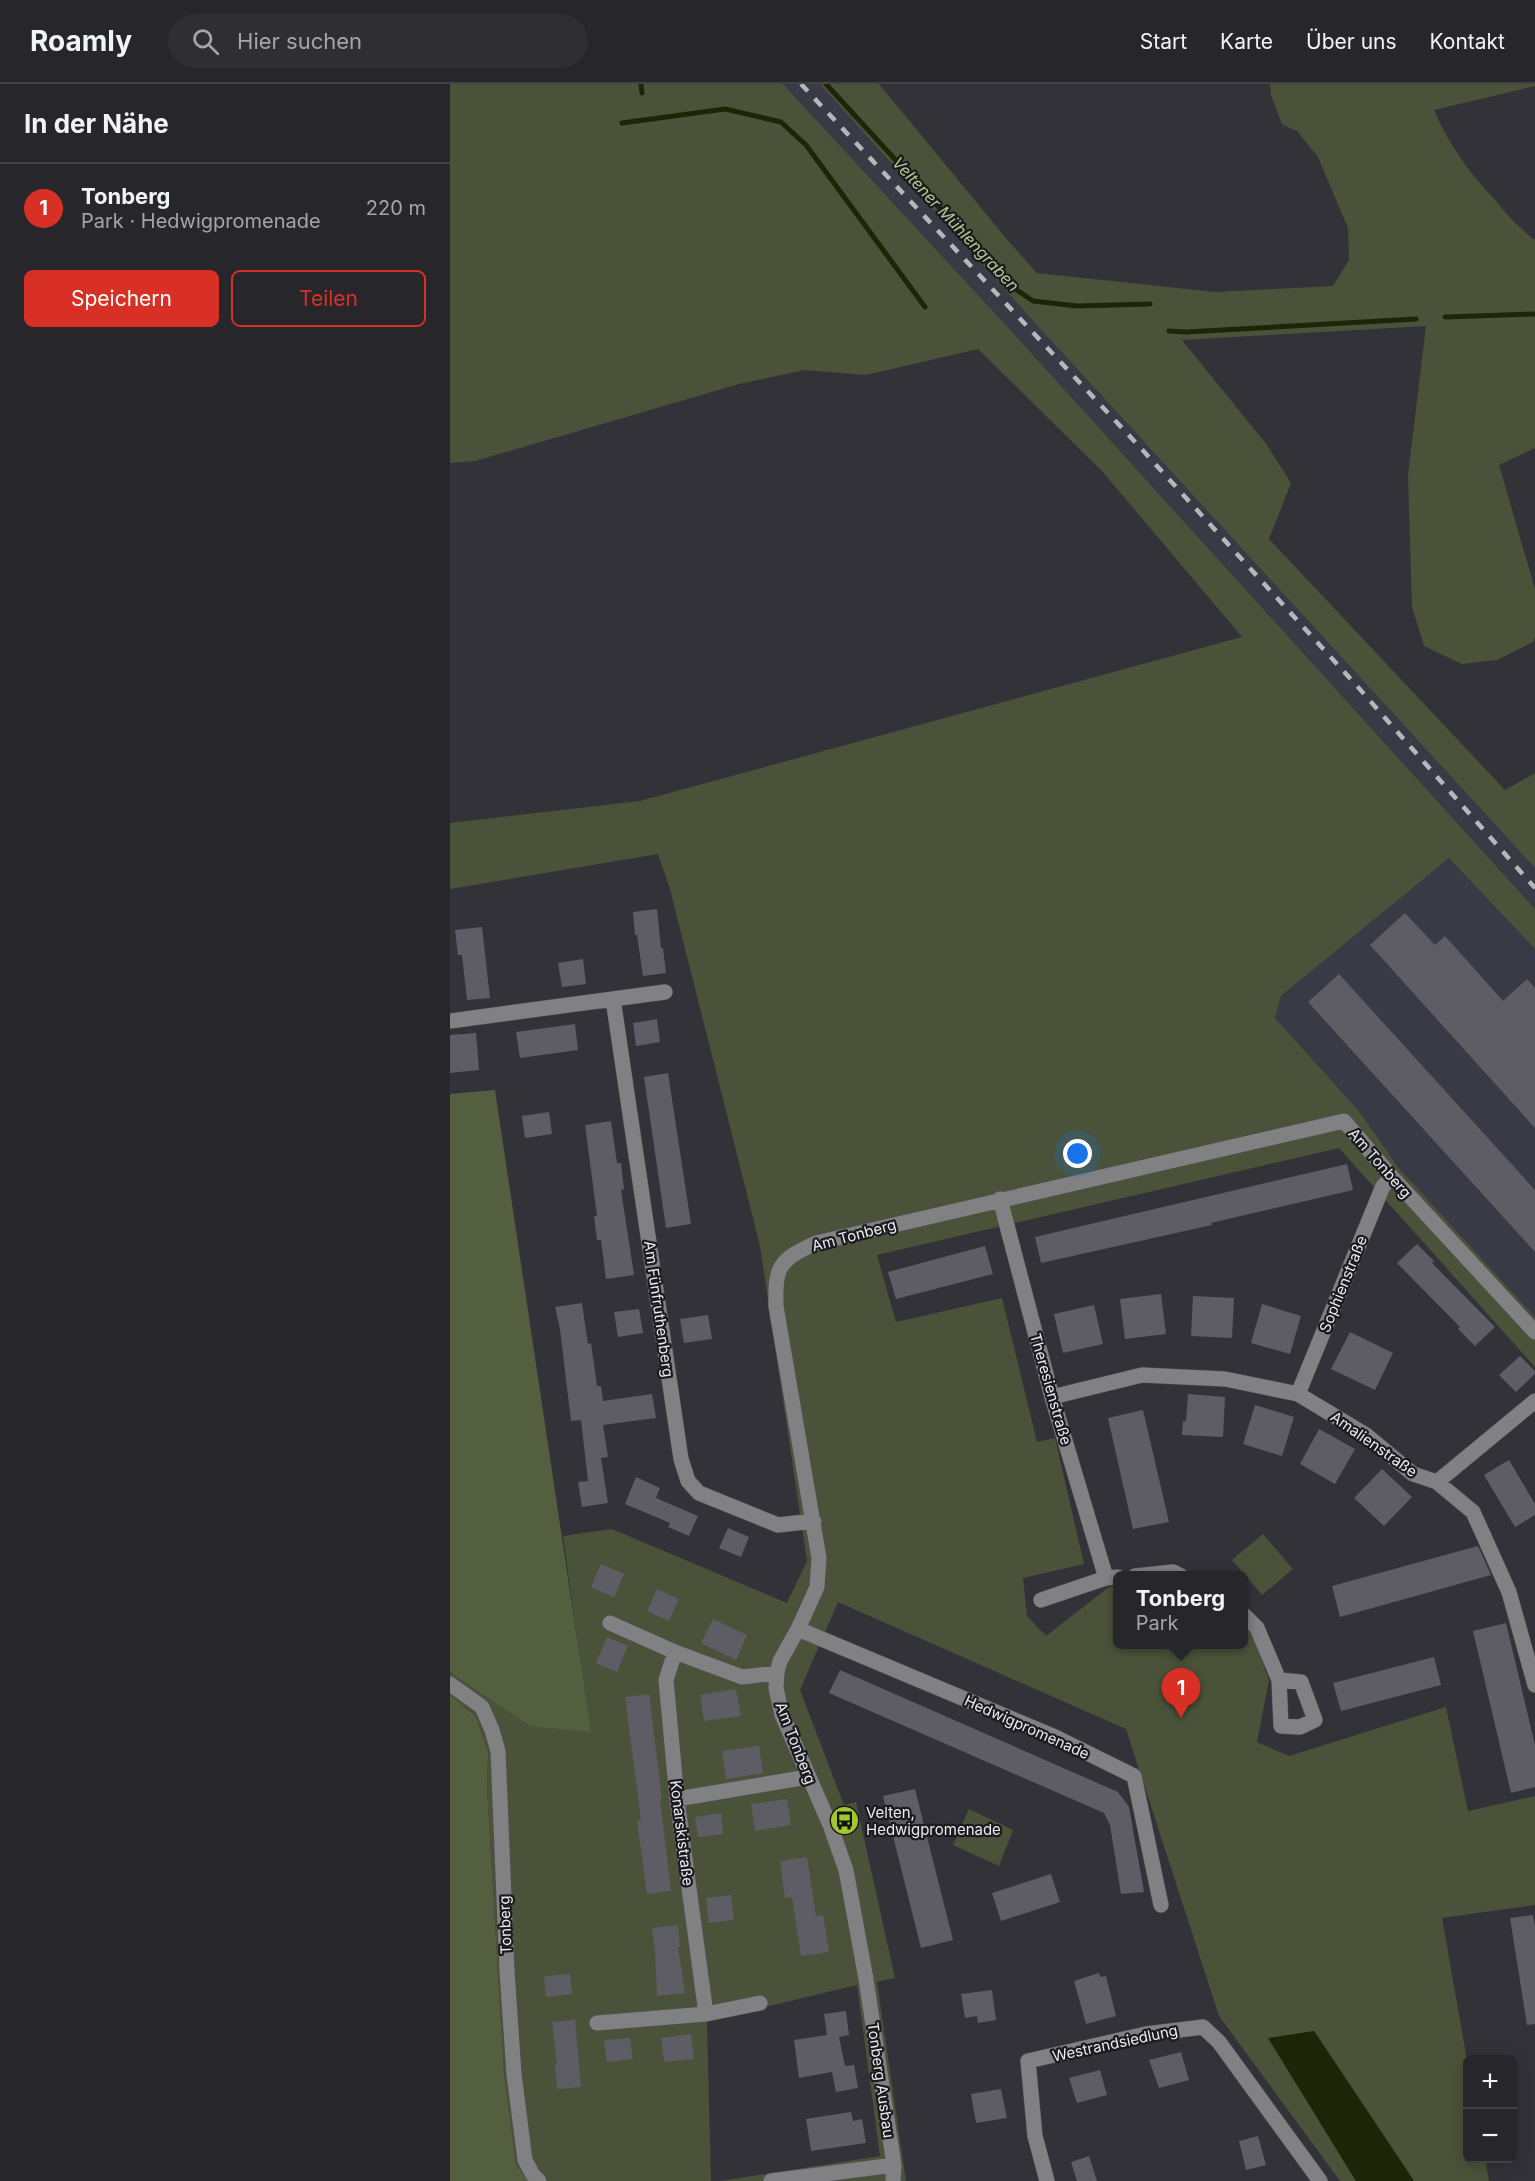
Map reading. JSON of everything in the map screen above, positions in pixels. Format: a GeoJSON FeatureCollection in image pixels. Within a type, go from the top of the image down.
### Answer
{"type":"FeatureCollection","features":[{"type":"Feature","properties":{"kind":"street"},"geometry":{"type":"LineString","coordinates":[[450,1021],[665,992]]}},
{"type":"Feature","properties":{"kind":"street","name":"Am Fünfruthenberg"},"geometry":{"type":"LineString","coordinates":[[613,999],[681,1459],[688,1481],[699,1492],[777,1526],[814,1521]]}},
{"type":"Feature","properties":{"kind":"street","name":"Am Tonberg"},"geometry":{"type":"LineString","coordinates":[[866,1979],[846,1870],[830,1825],[782,1715],[776,1688],[780,1661],[817,1587],[819,1558],[776,1306],[776,1286],[780,1267],[796,1252],[816,1243],[1344,1121],[1392,1177],[1535,1332]]}},
{"type":"Feature","properties":{"kind":"street","name":"Sophienstraße"},"geometry":{"type":"LineString","coordinates":[[1298,1394],[1383,1186],[1392,1177]]}},
{"type":"Feature","properties":{"kind":"street","name":"Theresienstraße"},"geometry":{"type":"LineString","coordinates":[[1000,1199],[1052,1397],[1112,1577]]}},
{"type":"Feature","properties":{"kind":"street","name":"Amalienstraße"},"geometry":{"type":"LineString","coordinates":[[1052,1397],[1142,1376],[1225,1380],[1298,1394],[1366,1435],[1413,1474],[1437,1482],[1473,1512],[1509,1592],[1535,1685]]}},
{"type":"Feature","properties":{"kind":"street"},"geometry":{"type":"LineString","coordinates":[[1437,1482],[1535,1401]]}},
{"type":"Feature","properties":{"kind":"street"},"geometry":{"type":"LineString","coordinates":[[1041,1600],[1112,1577]]}},
{"type":"Feature","properties":{"kind":"street"},"geometry":{"type":"LineString","coordinates":[[1248,1619],[1257,1628],[1279,1680]]}},
{"type":"Feature","properties":{"kind":"street"},"geometry":{"type":"LineString","coordinates":[[610,1623],[675,1652],[742,1677],[777,1673]]}},
{"type":"Feature","properties":{"kind":"street","name":"Hedwigpromenade"},"geometry":{"type":"LineString","coordinates":[[798,1629],[1055,1737],[1134,1776],[1161,1905]]}},
{"type":"Feature","properties":{"kind":"street","name":"Konarskistraße"},"geometry":{"type":"LineString","coordinates":[[675,1652],[666,1680],[677,1799],[706,2014]]}},
{"type":"Feature","properties":{"kind":"street","name":"Tonberg"},"geometry":{"type":"LineString","coordinates":[[450,1684],[482,1707],[498,1751],[507,1971],[514,2074],[525,2160],[539,2181]]}},
{"type":"Feature","properties":{"kind":"street"},"geometry":{"type":"LineString","coordinates":[[677,1799],[808,1777]]}},
{"type":"Feature","properties":{"kind":"street","name":"Tonberg Ausbau"},"geometry":{"type":"LineString","coordinates":[[866,1979],[894,2165],[893,2181]]}},
{"type":"Feature","properties":{"kind":"street"},"geometry":{"type":"LineString","coordinates":[[597,2023],[706,2014],[760,2003]]}},
{"type":"Feature","properties":{"kind":"street","name":"Westrandsiedlung"},"geometry":{"type":"LineString","coordinates":[[1047,2181],[1035,2136],[1028,2061],[1146,2034],[1203,2027],[1219,2042],[1320,2181]]}},
{"type":"Feature","properties":{"kind":"street"},"geometry":{"type":"LineString","coordinates":[[771,2181],[894,2165]]}},
{"type":"Feature","properties":{"kind":"shaded area"},"geometry":{"type":"Polygon","coordinates":[[[450,84],[783,84],[1014,334],[1535,909],[1535,949],[1449,858],[1281,996],[1275,1018],[1358,1110],[1398,1167],[1535,1317],[1535,1367],[1339,1148],[877,1255],[896,1322],[1002,1298],[1037,1442],[1055,1438],[1084,1564],[1023,1578],[1027,1616],[1046,1636],[1109,1587],[1113,1587],[1113,1649],[1248,1649],[1248,1630],[1252,1634],[1269,1680],[1257,1742],[1289,1756],[1446,1707],[1468,1811],[1535,1796],[1535,1905],[1442,1918],[1466,2055],[1463,2055],[1463,2163],[1486,2163],[1489,2181],[1414,2181],[1314,2031],[1269,2039],[1356,2181],[1340,2181],[1219,2016],[1126,1729],[838,1602],[800,1690],[844,1805],[856,1802],[895,1978],[877,1982],[906,2181],[720,2181],[880,2156],[857,1985],[707,2021],[711,2181],[529,2181],[516,2165],[504,2073],[487,1788],[488,1752],[476,1717],[450,1695],[450,1672],[486,1695],[590,1732],[563,1536],[612,1529],[787,1603],[807,1561],[760,1246],[670,889],[658,854],[450,889],[450,823],[640,801],[1242,637],[1102,471],[978,349],[866,375],[805,370],[739,384],[475,461],[450,463],[450,84]]]}},
{"type":"Feature","properties":{"kind":"shaded area"},"geometry":{"type":"Polygon","coordinates":[[[783,84],[820,84],[1036,324],[1535,868],[1535,909],[1014,334],[783,84]]]}},
{"type":"Feature","properties":{"kind":"shaded area"},"geometry":{"type":"Polygon","coordinates":[[[820,84],[879,84],[1037,273],[1215,292],[1333,286],[1349,260],[1348,228],[1318,157],[1298,132],[1282,124],[1271,95],[1270,84],[1535,84],[1535,86],[1434,110],[1453,147],[1469,169],[1510,217],[1535,240],[1535,448],[1499,465],[1535,589],[1535,637],[1533,642],[1497,660],[1462,664],[1424,646],[1412,607],[1408,475],[1426,326],[1182,340],[1267,445],[1291,483],[1269,539],[1505,790],[1535,773],[1535,868],[1036,324],[820,84]]]}},
{"type":"Feature","properties":{"kind":"shaded area"},"geometry":{"type":"Polygon","coordinates":[[[1449,857],[1535,949],[1535,1317],[1398,1167],[1358,1110],[1275,1018],[1281,996],[1449,857]]]}},
{"type":"Feature","properties":{"kind":"shaded area"},"geometry":{"type":"Polygon","coordinates":[[[495,1090],[591,1732],[530,1726],[450,1672],[450,1094],[495,1090]]]}},
{"type":"Feature","properties":{"kind":"shaded area"},"geometry":{"type":"Polygon","coordinates":[[[1263,1534],[1293,1569],[1262,1595],[1248,1579],[1248,1571],[1241,1571],[1232,1560],[1263,1534]]]}},
{"type":"Feature","properties":{"kind":"shaded area"},"geometry":{"type":"Polygon","coordinates":[[[450,1695],[476,1717],[488,1752],[487,1788],[504,2073],[516,2165],[529,2181],[450,2181],[450,1695]]]}},
{"type":"Feature","properties":{"kind":"shaded area"},"geometry":{"type":"Polygon","coordinates":[[[969,1809],[1013,1830],[999,1866],[953,1845],[969,1809]]]}},
{"type":"Feature","properties":{"kind":"shaded area"},"geometry":{"type":"Polygon","coordinates":[[[1314,2031],[1414,2181],[1356,2181],[1268,2038],[1314,2031]]]}},
{"type":"Feature","properties":{"kind":"building"},"geometry":{"type":"Polygon","coordinates":[[[657,909],[666,973],[643,976],[633,912],[657,909]]]}},
{"type":"Feature","properties":{"kind":"building"},"geometry":{"type":"Polygon","coordinates":[[[1405,913],[1435,945],[1445,936],[1503,1001],[1527,979],[1535,988],[1535,1128],[1370,945],[1405,913]]]}},
{"type":"Feature","properties":{"kind":"building"},"geometry":{"type":"Polygon","coordinates":[[[482,927],[490,998],[467,1000],[462,955],[458,955],[455,930],[482,927]]]}},
{"type":"Feature","properties":{"kind":"building"},"geometry":{"type":"Polygon","coordinates":[[[583,959],[586,984],[562,987],[558,963],[583,959]]]}},
{"type":"Feature","properties":{"kind":"building"},"geometry":{"type":"Polygon","coordinates":[[[1339,974],[1535,1190],[1535,1252],[1308,1002],[1339,974]]]}},
{"type":"Feature","properties":{"kind":"building"},"geometry":{"type":"Polygon","coordinates":[[[657,1019],[660,1042],[636,1046],[633,1023],[657,1019]]]}},
{"type":"Feature","properties":{"kind":"building"},"geometry":{"type":"Polygon","coordinates":[[[575,1024],[578,1050],[520,1058],[516,1032],[575,1024]]]}},
{"type":"Feature","properties":{"kind":"building"},"geometry":{"type":"Polygon","coordinates":[[[476,1033],[479,1070],[450,1073],[450,1035],[476,1033]]]}},
{"type":"Feature","properties":{"kind":"building"},"geometry":{"type":"Polygon","coordinates":[[[668,1073],[691,1224],[666,1228],[644,1077],[668,1073]]]}},
{"type":"Feature","properties":{"kind":"building"},"geometry":{"type":"Polygon","coordinates":[[[549,1112],[552,1134],[525,1138],[522,1116],[549,1112]]]}},
{"type":"Feature","properties":{"kind":"building"},"geometry":{"type":"Polygon","coordinates":[[[611,1121],[617,1163],[621,1163],[624,1189],[621,1190],[634,1275],[606,1279],[601,1240],[597,1240],[594,1216],[597,1216],[585,1125],[611,1121]]]}},
{"type":"Feature","properties":{"kind":"building"},"geometry":{"type":"Polygon","coordinates":[[[1347,1164],[1353,1190],[1211,1223],[1212,1225],[1041,1263],[1035,1237],[1347,1164]]]}},
{"type":"Feature","properties":{"kind":"building"},"geometry":{"type":"Polygon","coordinates":[[[1417,1244],[1434,1261],[1432,1263],[1495,1327],[1475,1346],[1458,1329],[1460,1327],[1397,1263],[1417,1244]]]}},
{"type":"Feature","properties":{"kind":"building"},"geometry":{"type":"Polygon","coordinates":[[[985,1246],[993,1274],[896,1299],[888,1272],[985,1246]]]}},
{"type":"Feature","properties":{"kind":"building"},"geometry":{"type":"Polygon","coordinates":[[[1161,1294],[1166,1334],[1125,1339],[1120,1299],[1161,1294]]]}},
{"type":"Feature","properties":{"kind":"building"},"geometry":{"type":"Polygon","coordinates":[[[1193,1296],[1234,1298],[1232,1338],[1191,1336],[1193,1296]]]}},
{"type":"Feature","properties":{"kind":"building"},"geometry":{"type":"Polygon","coordinates":[[[582,1303],[597,1386],[601,1386],[603,1401],[652,1394],[656,1418],[603,1425],[608,1457],[601,1458],[608,1503],[582,1507],[578,1482],[588,1481],[581,1420],[571,1421],[560,1329],[555,1307],[582,1303]]]}},
{"type":"Feature","properties":{"kind":"building"},"geometry":{"type":"Polygon","coordinates":[[[1262,1304],[1301,1316],[1290,1354],[1251,1343],[1262,1304]]]}},
{"type":"Feature","properties":{"kind":"building"},"geometry":{"type":"Polygon","coordinates":[[[1094,1305],[1103,1344],[1063,1353],[1054,1314],[1094,1305]]]}},
{"type":"Feature","properties":{"kind":"building"},"geometry":{"type":"Polygon","coordinates":[[[639,1309],[643,1333],[618,1337],[614,1312],[639,1309]]]}},
{"type":"Feature","properties":{"kind":"building"},"geometry":{"type":"Polygon","coordinates":[[[708,1315],[712,1339],[684,1343],[680,1319],[708,1315]]]}},
{"type":"Feature","properties":{"kind":"building"},"geometry":{"type":"Polygon","coordinates":[[[1350,1332],[1393,1353],[1375,1390],[1331,1369],[1350,1332]]]}},
{"type":"Feature","properties":{"kind":"building"},"geometry":{"type":"Polygon","coordinates":[[[1520,1356],[1535,1371],[1535,1374],[1516,1392],[1499,1375],[1520,1356]]]}},
{"type":"Feature","properties":{"kind":"building"},"geometry":{"type":"Polygon","coordinates":[[[1188,1394],[1225,1397],[1223,1437],[1182,1435],[1183,1421],[1186,1421],[1188,1394]]]}},
{"type":"Feature","properties":{"kind":"building"},"geometry":{"type":"Polygon","coordinates":[[[1255,1405],[1294,1417],[1282,1456],[1243,1444],[1255,1405]]]}},
{"type":"Feature","properties":{"kind":"building"},"geometry":{"type":"Polygon","coordinates":[[[1143,1410],[1169,1522],[1133,1529],[1108,1418],[1143,1410]]]}},
{"type":"Feature","properties":{"kind":"building"},"geometry":{"type":"Polygon","coordinates":[[[1319,1429],[1355,1449],[1335,1484],[1300,1464],[1319,1429]]]}},
{"type":"Feature","properties":{"kind":"building"},"geometry":{"type":"Polygon","coordinates":[[[1509,1460],[1535,1504],[1535,1515],[1515,1527],[1484,1475],[1509,1460]]]}},
{"type":"Feature","properties":{"kind":"building"},"geometry":{"type":"Polygon","coordinates":[[[1382,1469],[1412,1497],[1384,1526],[1354,1498],[1382,1469]]]}},
{"type":"Feature","properties":{"kind":"building"},"geometry":{"type":"Polygon","coordinates":[[[636,1477],[660,1488],[656,1498],[698,1516],[689,1536],[668,1527],[670,1523],[625,1504],[636,1477]]]}},
{"type":"Feature","properties":{"kind":"building"},"geometry":{"type":"Polygon","coordinates":[[[728,1528],[749,1537],[741,1557],[719,1548],[728,1528]]]}},
{"type":"Feature","properties":{"kind":"building"},"geometry":{"type":"Polygon","coordinates":[[[1478,1546],[1491,1575],[1340,1617],[1332,1586],[1478,1546]]]}},
{"type":"Feature","properties":{"kind":"building"},"geometry":{"type":"Polygon","coordinates":[[[601,1564],[624,1574],[614,1597],[591,1587],[601,1564]]]}},
{"type":"Feature","properties":{"kind":"building"},"geometry":{"type":"Polygon","coordinates":[[[657,1589],[679,1599],[669,1621],[647,1611],[657,1589]]]}},
{"type":"Feature","properties":{"kind":"building"},"geometry":{"type":"Polygon","coordinates":[[[713,1619],[747,1635],[736,1660],[701,1643],[713,1619]]]}},
{"type":"Feature","properties":{"kind":"building"},"geometry":{"type":"Polygon","coordinates":[[[1506,1623],[1535,1745],[1535,1787],[1511,1793],[1473,1631],[1506,1623]]]}},
{"type":"Feature","properties":{"kind":"building"},"geometry":{"type":"Polygon","coordinates":[[[607,1637],[628,1646],[617,1672],[596,1663],[607,1637]]]}},
{"type":"Feature","properties":{"kind":"building"},"geometry":{"type":"Polygon","coordinates":[[[1434,1657],[1441,1685],[1341,1711],[1333,1683],[1434,1657]]]}},
{"type":"Feature","properties":{"kind":"building"},"geometry":{"type":"Polygon","coordinates":[[[840,1670],[1118,1792],[1129,1807],[1144,1892],[1121,1894],[1110,1825],[1104,1813],[829,1693],[840,1670]]]}},
{"type":"Feature","properties":{"kind":"building"},"geometry":{"type":"Polygon","coordinates":[[[736,1689],[741,1716],[704,1721],[700,1695],[736,1689]]]}},
{"type":"Feature","properties":{"kind":"building"},"geometry":{"type":"Polygon","coordinates":[[[649,1694],[671,1891],[647,1894],[637,1821],[641,1820],[625,1697],[649,1694]]]}},
{"type":"Feature","properties":{"kind":"building"},"geometry":{"type":"Polygon","coordinates":[[[759,1746],[763,1773],[726,1779],[722,1751],[759,1746]]]}},
{"type":"Feature","properties":{"kind":"building"},"geometry":{"type":"Polygon","coordinates":[[[915,1789],[953,1940],[921,1948],[883,1796],[915,1789]]]}},
{"type":"Feature","properties":{"kind":"building"},"geometry":{"type":"Polygon","coordinates":[[[787,1799],[791,1825],[755,1831],[751,1804],[787,1799]]]}},
{"type":"Feature","properties":{"kind":"building"},"geometry":{"type":"Polygon","coordinates":[[[721,1813],[723,1834],[698,1837],[695,1817],[721,1813]]]}},
{"type":"Feature","properties":{"kind":"building"},"geometry":{"type":"Polygon","coordinates":[[[807,1857],[816,1916],[823,1915],[829,1952],[801,1956],[792,1897],[785,1898],[780,1861],[807,1857]]]}},
{"type":"Feature","properties":{"kind":"building"},"geometry":{"type":"Polygon","coordinates":[[[1051,1874],[1060,1902],[1001,1921],[992,1893],[1051,1874]]]}},
{"type":"Feature","properties":{"kind":"building"},"geometry":{"type":"Polygon","coordinates":[[[731,1895],[734,1920],[709,1923],[706,1898],[731,1895]]]}},
{"type":"Feature","properties":{"kind":"building"},"geometry":{"type":"Polygon","coordinates":[[[1533,1915],[1535,2024],[1527,2025],[1510,1918],[1533,1915]]]}},
{"type":"Feature","properties":{"kind":"building"},"geometry":{"type":"Polygon","coordinates":[[[678,1925],[680,1947],[678,1947],[685,1993],[657,1996],[652,1928],[678,1925]]]}},
{"type":"Feature","properties":{"kind":"building"},"geometry":{"type":"Polygon","coordinates":[[[1099,1973],[1100,1977],[1106,1976],[1116,2016],[1086,2024],[1074,1981],[1099,1973]]]}},
{"type":"Feature","properties":{"kind":"building"},"geometry":{"type":"Polygon","coordinates":[[[570,1974],[572,1994],[546,1997],[544,1976],[570,1974]]]}},
{"type":"Feature","properties":{"kind":"building"},"geometry":{"type":"Polygon","coordinates":[[[992,1990],[996,2020],[978,2023],[977,2016],[965,2018],[961,1994],[992,1990]]]}},
{"type":"Feature","properties":{"kind":"building"},"geometry":{"type":"Polygon","coordinates":[[[846,2011],[849,2035],[839,2037],[845,2066],[854,2065],[858,2088],[836,2092],[832,2072],[799,2078],[794,2040],[827,2035],[824,2014],[846,2011]]]}},
{"type":"Feature","properties":{"kind":"building"},"geometry":{"type":"Polygon","coordinates":[[[575,2020],[581,2087],[557,2089],[555,2064],[557,2064],[552,2022],[575,2020]]]}},
{"type":"Feature","properties":{"kind":"building"},"geometry":{"type":"Polygon","coordinates":[[[691,2034],[694,2059],[664,2062],[661,2038],[691,2034]]]}},
{"type":"Feature","properties":{"kind":"building"},"geometry":{"type":"Polygon","coordinates":[[[630,2038],[633,2059],[607,2062],[604,2040],[630,2038]]]}},
{"type":"Feature","properties":{"kind":"building"},"geometry":{"type":"Polygon","coordinates":[[[1181,2052],[1189,2080],[1159,2088],[1149,2060],[1181,2052]]]}},
{"type":"Feature","properties":{"kind":"building"},"geometry":{"type":"Polygon","coordinates":[[[1100,2070],[1107,2095],[1077,2103],[1069,2078],[1100,2070]]]}},
{"type":"Feature","properties":{"kind":"building"},"geometry":{"type":"Polygon","coordinates":[[[1001,2089],[1007,2118],[976,2123],[971,2094],[1001,2089]]]}},
{"type":"Feature","properties":{"kind":"building"},"geometry":{"type":"Polygon","coordinates":[[[851,2112],[853,2121],[862,2119],[866,2143],[811,2151],[806,2119],[851,2112]]]}},
{"type":"Feature","properties":{"kind":"building"},"geometry":{"type":"Polygon","coordinates":[[[1258,2136],[1266,2165],[1246,2170],[1239,2141],[1258,2136]]]}},
{"type":"Feature","properties":{"kind":"building"},"geometry":{"type":"Polygon","coordinates":[[[1089,2156],[1097,2181],[1077,2181],[1071,2162],[1089,2156]]]}},
{"type":"Feature","properties":{"kind":"waterway"},"geometry":{"type":"LineString","coordinates":[[641,84],[642,93]]}},
{"type":"Feature","properties":{"kind":"waterway","name":"Veltener Mühlengraben"},"geometry":{"type":"LineString","coordinates":[[826,84],[1011,286],[1033,301],[1077,306],[1150,304]]}},
{"type":"Feature","properties":{"kind":"waterway"},"geometry":{"type":"LineString","coordinates":[[622,123],[725,109],[781,122],[806,145],[925,307]]}},
{"type":"Feature","properties":{"kind":"waterway","name":"Veltener Mühlengraben"},"geometry":{"type":"LineString","coordinates":[[1445,317],[1535,314]]}},
{"type":"Feature","properties":{"kind":"waterway","name":"Veltener Mühlengraben"},"geometry":{"type":"LineString","coordinates":[[1169,331],[1186,332],[1416,319]]}},
{"type":"Feature","properties":{"kind":"railway"},"geometry":{"type":"LineString","coordinates":[[801,84],[1137,444],[1357,686],[1535,888]]}},
{"type":"Feature","properties":{"kind":"place","name":"Tonberg"},"geometry":{"type":"Point","coordinates":[1181,1718]}},
{"type":"Feature","properties":{"kind":"place","name":"Velten, Hedwigpromenade"},"geometry":{"type":"Point","coordinates":[845,1821]}}]}
